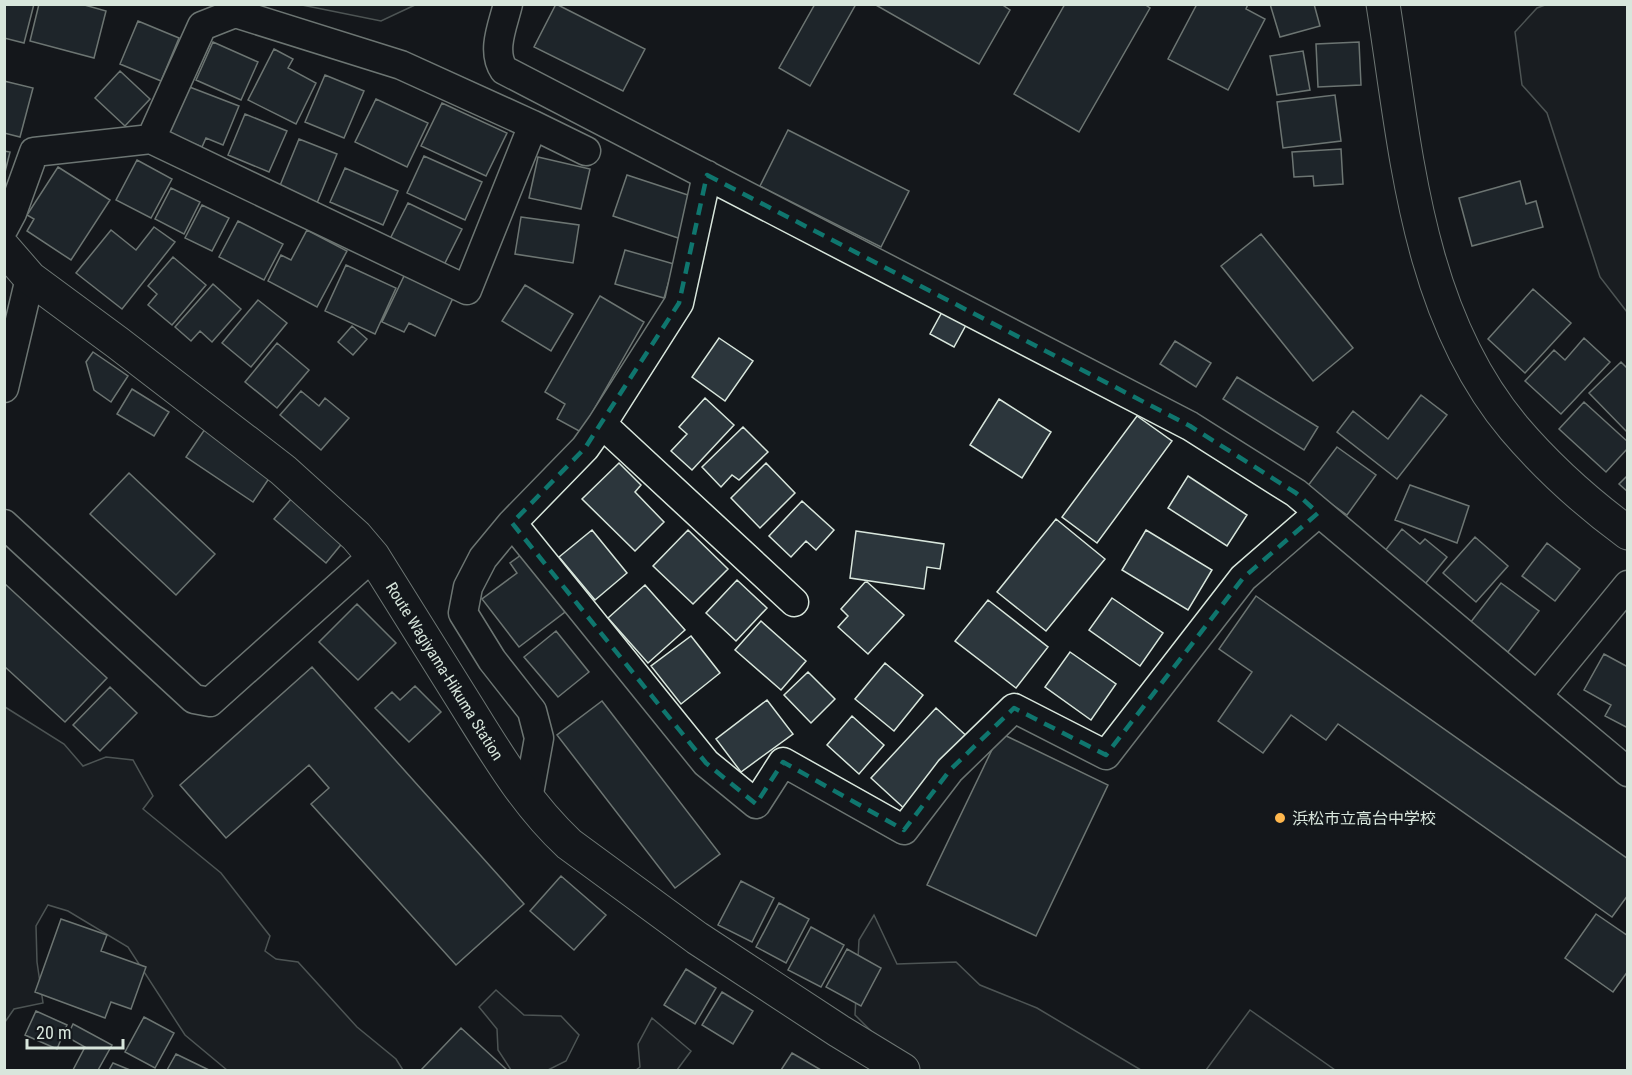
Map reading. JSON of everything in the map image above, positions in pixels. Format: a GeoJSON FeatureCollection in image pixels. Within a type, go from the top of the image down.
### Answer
{"type":"FeatureCollection","features":[{"type":"Feature","properties":{"kind":"main road"},"geometry":{"type":"LineString","coordinates":[[1383,4],[1412,192],[1430,261],[1459,337],[1478,375],[1513,427],[1568,484],[1628,533]]}},
{"type":"Feature","properties":{"kind":"main road","name":"Route Wagiyama-Hikuma Station"},"geometry":{"type":"LineString","coordinates":[[4,248],[30,279],[118,343],[283,470],[356,536],[373,556],[499,759],[550,827],[569,844],[697,938],[839,1032],[903,1071]]}},
{"type":"Feature","properties":{"kind":"street"},"geometry":{"type":"LineString","coordinates":[[508,4],[497,53],[498,62],[504,70],[1190,426],[1296,493],[1628,772]]}},
{"type":"Feature","properties":{"kind":"street"},"geometry":{"type":"LineString","coordinates":[[151,139],[202,26],[235,13],[401,65],[586,151]]}},
{"type":"Feature","properties":{"kind":"street"},"geometry":{"type":"LineString","coordinates":[[4,228],[12,213],[34,152],[151,139],[467,290],[534,125]]}},
{"type":"Feature","properties":{"kind":"street"},"geometry":{"type":"LineString","coordinates":[[528,799],[539,738],[532,711],[492,660],[463,613],[468,587],[483,558],[512,523],[577,457],[602,424],[679,303],[707,175]]}},
{"type":"Feature","properties":{"kind":"street"},"geometry":{"type":"LineString","coordinates":[[4,387],[30,279]]}},
{"type":"Feature","properties":{"kind":"street"},"geometry":{"type":"LineString","coordinates":[[602,424],[795,602]]}},
{"type":"Feature","properties":{"kind":"street"},"geometry":{"type":"LineString","coordinates":[[512,523],[706,763],[756,804],[783,762],[904,830],[950,770],[1014,708],[1107,755],[1243,578],[1318,513]]}},
{"type":"Feature","properties":{"kind":"street"},"geometry":{"type":"LineString","coordinates":[[4,524],[194,699],[210,702],[373,556]]}},
{"type":"Feature","properties":{"kind":"street"},"geometry":{"type":"LineString","coordinates":[[1537,696],[1628,585]]}},
{"type":"Feature","properties":{"kind":"highlighted area"},"geometry":{"type":"Polygon","coordinates":[[[707,175],[1190,426],[1296,493],[1318,513],[1243,578],[1106,755],[1014,708],[950,770],[904,830],[783,762],[756,804],[706,763],[512,523],[585,448],[679,303],[707,175]]]}},
{"type":"Feature","properties":{"kind":"shaded area"},"geometry":{"type":"Polygon","coordinates":[[[302,5],[415,5],[381,21],[302,5]]]}},
{"type":"Feature","properties":{"kind":"shaded area"},"geometry":{"type":"Polygon","coordinates":[[[1545,5],[1627,5],[1627,312],[1600,277],[1547,113],[1522,85],[1515,32],[1537,8],[1545,5]]]}},
{"type":"Feature","properties":{"kind":"shaded area"},"geometry":{"type":"Polygon","coordinates":[[[5,707],[64,744],[83,766],[106,757],[133,760],[153,796],[143,809],[221,873],[270,936],[265,951],[276,959],[298,962],[357,1027],[396,1059],[403,1070],[227,1070],[185,1035],[128,947],[68,911],[48,905],[36,926],[37,962],[43,1003],[14,1009],[5,1022],[5,707]]]}},
{"type":"Feature","properties":{"kind":"shaded area"},"geometry":{"type":"Polygon","coordinates":[[[874,915],[897,964],[956,962],[980,985],[1037,1008],[1141,1070],[920,1070],[892,1052],[855,1015],[859,940],[874,915]]]}},
{"type":"Feature","properties":{"kind":"shaded area"},"geometry":{"type":"Polygon","coordinates":[[[496,990],[524,1015],[561,1016],[579,1035],[566,1061],[548,1070],[511,1070],[498,1050],[497,1029],[479,1007],[496,990]]]}},
{"type":"Feature","properties":{"kind":"shaded area"},"geometry":{"type":"Polygon","coordinates":[[[1250,1010],[1335,1070],[1206,1070],[1250,1010]]]}},
{"type":"Feature","properties":{"kind":"shaded area"},"geometry":{"type":"Polygon","coordinates":[[[652,1018],[691,1051],[677,1070],[636,1070],[640,1067],[638,1044],[652,1018]]]}},
{"type":"Feature","properties":{"kind":"building"},"geometry":{"type":"Polygon","coordinates":[[[4,4],[34,4],[24,43],[4,38],[4,4]]]}},
{"type":"Feature","properties":{"kind":"building"},"geometry":{"type":"Polygon","coordinates":[[[39,4],[81,4],[106,11],[94,58],[30,41],[39,4]]]}},
{"type":"Feature","properties":{"kind":"building"},"geometry":{"type":"Polygon","coordinates":[[[556,4],[645,49],[623,91],[534,47],[556,4]]]}},
{"type":"Feature","properties":{"kind":"building"},"geometry":{"type":"Polygon","coordinates":[[[815,4],[856,4],[810,86],[779,68],[815,4]]]}},
{"type":"Feature","properties":{"kind":"building"},"geometry":{"type":"Polygon","coordinates":[[[874,4],[1001,4],[1010,10],[979,64],[874,4]]]}},
{"type":"Feature","properties":{"kind":"building"},"geometry":{"type":"Polygon","coordinates":[[[1065,4],[1144,4],[1150,8],[1079,132],[1014,94],[1065,4]]]}},
{"type":"Feature","properties":{"kind":"building"},"geometry":{"type":"Polygon","coordinates":[[[1197,4],[1248,4],[1246,9],[1265,19],[1228,90],[1168,59],[1197,4]]]}},
{"type":"Feature","properties":{"kind":"building"},"geometry":{"type":"Polygon","coordinates":[[[1270,4],[1314,4],[1320,26],[1280,37],[1270,4]]]}},
{"type":"Feature","properties":{"kind":"building"},"geometry":{"type":"Polygon","coordinates":[[[138,21],[179,38],[161,81],[120,64],[138,21]]]}},
{"type":"Feature","properties":{"kind":"building"},"geometry":{"type":"Polygon","coordinates":[[[213,42],[258,62],[241,100],[196,80],[213,42]]]}},
{"type":"Feature","properties":{"kind":"building"},"geometry":{"type":"Polygon","coordinates":[[[1359,42],[1361,85],[1318,87],[1316,44],[1359,42]]]}},
{"type":"Feature","properties":{"kind":"building"},"geometry":{"type":"Polygon","coordinates":[[[274,49],[293,59],[288,68],[316,83],[296,124],[248,100],[274,49]]]}},
{"type":"Feature","properties":{"kind":"building"},"geometry":{"type":"Polygon","coordinates":[[[1303,51],[1310,90],[1277,95],[1270,56],[1303,51]]]}},
{"type":"Feature","properties":{"kind":"building"},"geometry":{"type":"Polygon","coordinates":[[[120,71],[150,99],[125,126],[95,98],[120,71]]]}},
{"type":"Feature","properties":{"kind":"building"},"geometry":{"type":"Polygon","coordinates":[[[325,75],[364,91],[344,138],[305,122],[325,75]]]}},
{"type":"Feature","properties":{"kind":"building"},"geometry":{"type":"Polygon","coordinates":[[[4,81],[33,88],[20,137],[4,133],[4,81]]]}},
{"type":"Feature","properties":{"kind":"building"},"geometry":{"type":"Polygon","coordinates":[[[187,86],[239,106],[223,145],[206,138],[202,147],[168,133],[187,86]]]}},
{"type":"Feature","properties":{"kind":"building"},"geometry":{"type":"Polygon","coordinates":[[[1335,95],[1341,141],[1283,148],[1277,102],[1335,95]]]}},
{"type":"Feature","properties":{"kind":"building"},"geometry":{"type":"Polygon","coordinates":[[[376,99],[428,123],[407,167],[355,142],[376,99]]]}},
{"type":"Feature","properties":{"kind":"building"},"geometry":{"type":"Polygon","coordinates":[[[442,103],[507,133],[486,176],[421,146],[442,103]]]}},
{"type":"Feature","properties":{"kind":"building"},"geometry":{"type":"Polygon","coordinates":[[[245,114],[287,131],[269,172],[228,155],[245,114]]]}},
{"type":"Feature","properties":{"kind":"building"},"geometry":{"type":"Polygon","coordinates":[[[788,130],[909,191],[881,247],[760,186],[788,130]]]}},
{"type":"Feature","properties":{"kind":"building"},"geometry":{"type":"Polygon","coordinates":[[[299,139],[337,154],[317,203],[279,188],[299,139]]]}},
{"type":"Feature","properties":{"kind":"building"},"geometry":{"type":"Polygon","coordinates":[[[1341,149],[1343,184],[1314,186],[1313,176],[1294,177],[1292,152],[1341,149]]]}},
{"type":"Feature","properties":{"kind":"building"},"geometry":{"type":"Polygon","coordinates":[[[4,151],[10,152],[4,176],[4,151]]]}},
{"type":"Feature","properties":{"kind":"building"},"geometry":{"type":"Polygon","coordinates":[[[424,156],[482,182],[465,220],[407,193],[424,156]]]}},
{"type":"Feature","properties":{"kind":"building"},"geometry":{"type":"Polygon","coordinates":[[[538,157],[590,169],[581,209],[529,198],[538,157]]]}},
{"type":"Feature","properties":{"kind":"building"},"geometry":{"type":"Polygon","coordinates":[[[137,160],[172,179],[151,218],[116,200],[137,160]]]}},
{"type":"Feature","properties":{"kind":"building"},"geometry":{"type":"Polygon","coordinates":[[[58,167],[110,200],[71,260],[27,231],[34,219],[27,215],[58,167]]]}},
{"type":"Feature","properties":{"kind":"building"},"geometry":{"type":"Polygon","coordinates":[[[345,168],[398,191],[383,225],[330,202],[345,168]]]}},
{"type":"Feature","properties":{"kind":"building"},"geometry":{"type":"Polygon","coordinates":[[[627,175],[694,197],[681,239],[613,216],[627,175]]]}},
{"type":"Feature","properties":{"kind":"building"},"geometry":{"type":"Polygon","coordinates":[[[1520,181],[1526,204],[1536,201],[1543,227],[1472,246],[1459,198],[1520,181]]]}},
{"type":"Feature","properties":{"kind":"building"},"geometry":{"type":"Polygon","coordinates":[[[171,188],[200,202],[184,234],[155,219],[171,188]]]}},
{"type":"Feature","properties":{"kind":"building"},"geometry":{"type":"Polygon","coordinates":[[[408,203],[462,229],[444,265],[390,239],[408,203]]]}},
{"type":"Feature","properties":{"kind":"building"},"geometry":{"type":"Polygon","coordinates":[[[202,205],[229,218],[212,251],[185,238],[202,205]]]}},
{"type":"Feature","properties":{"kind":"building"},"geometry":{"type":"Polygon","coordinates":[[[521,217],[579,225],[573,263],[515,254],[521,217]]]}},
{"type":"Feature","properties":{"kind":"building"},"geometry":{"type":"Polygon","coordinates":[[[238,221],[283,244],[264,280],[219,257],[238,221]]]}},
{"type":"Feature","properties":{"kind":"building"},"geometry":{"type":"Polygon","coordinates":[[[154,227],[175,242],[122,309],[76,273],[111,230],[136,250],[154,227]]]}},
{"type":"Feature","properties":{"kind":"building"},"geometry":{"type":"Polygon","coordinates":[[[307,230],[347,251],[317,307],[268,281],[281,255],[291,260],[307,230]]]}},
{"type":"Feature","properties":{"kind":"building"},"geometry":{"type":"Polygon","coordinates":[[[1261,234],[1353,348],[1313,381],[1221,266],[1261,234]]]}},
{"type":"Feature","properties":{"kind":"building"},"geometry":{"type":"Polygon","coordinates":[[[625,250],[674,264],[664,298],[615,284],[625,250]]]}},
{"type":"Feature","properties":{"kind":"building"},"geometry":{"type":"Polygon","coordinates":[[[173,257],[206,285],[172,325],[148,305],[157,294],[148,286],[173,257]]]}},
{"type":"Feature","properties":{"kind":"building"},"geometry":{"type":"Polygon","coordinates":[[[346,265],[396,288],[375,334],[325,311],[346,265]]]}},
{"type":"Feature","properties":{"kind":"building"},"geometry":{"type":"Polygon","coordinates":[[[405,274],[453,298],[435,336],[409,323],[404,332],[382,322],[405,274]]]}},
{"type":"Feature","properties":{"kind":"building"},"geometry":{"type":"Polygon","coordinates":[[[213,284],[241,309],[212,342],[200,331],[191,341],[175,327],[213,284]]]}},
{"type":"Feature","properties":{"kind":"building"},"geometry":{"type":"Polygon","coordinates":[[[525,285],[573,314],[551,351],[502,321],[525,285]]]}},
{"type":"Feature","properties":{"kind":"building"},"geometry":{"type":"Polygon","coordinates":[[[1533,289],[1571,323],[1525,373],[1488,339],[1533,289]]]}},
{"type":"Feature","properties":{"kind":"building"},"geometry":{"type":"Polygon","coordinates":[[[600,296],[644,322],[581,432],[557,419],[565,404],[545,392],[600,296]]]}},
{"type":"Feature","properties":{"kind":"building"},"geometry":{"type":"Polygon","coordinates":[[[258,300],[287,323],[251,367],[222,343],[258,300]]]}},
{"type":"Feature","properties":{"kind":"building"},"geometry":{"type":"Polygon","coordinates":[[[942,312],[966,325],[954,347],[930,334],[942,312]]]}},
{"type":"Feature","properties":{"kind":"building"},"geometry":{"type":"Polygon","coordinates":[[[352,326],[367,339],[353,355],[338,342],[352,326]]]}},
{"type":"Feature","properties":{"kind":"building"},"geometry":{"type":"Polygon","coordinates":[[[719,338],[753,361],[725,401],[692,377],[719,338]]]}},
{"type":"Feature","properties":{"kind":"building"},"geometry":{"type":"Polygon","coordinates":[[[1584,338],[1610,362],[1561,414],[1525,381],[1554,350],[1565,360],[1584,338]]]}},
{"type":"Feature","properties":{"kind":"building"},"geometry":{"type":"Polygon","coordinates":[[[1175,341],[1211,363],[1196,387],[1160,364],[1175,341]]]}},
{"type":"Feature","properties":{"kind":"building"},"geometry":{"type":"Polygon","coordinates":[[[277,343],[309,370],[277,408],[245,382],[277,343]]]}},
{"type":"Feature","properties":{"kind":"building"},"geometry":{"type":"Polygon","coordinates":[[[93,352],[128,376],[111,402],[94,390],[86,362],[93,352]]]}},
{"type":"Feature","properties":{"kind":"building"},"geometry":{"type":"Polygon","coordinates":[[[1621,362],[1628,369],[1627,432],[1589,393],[1621,362]]]}},
{"type":"Feature","properties":{"kind":"building"},"geometry":{"type":"Polygon","coordinates":[[[1237,377],[1318,427],[1304,450],[1223,399],[1237,377]]]}},
{"type":"Feature","properties":{"kind":"building"},"geometry":{"type":"Polygon","coordinates":[[[132,389],[169,412],[154,436],[117,414],[132,389]]]}},
{"type":"Feature","properties":{"kind":"building"},"geometry":{"type":"Polygon","coordinates":[[[301,391],[319,406],[325,398],[349,418],[321,450],[280,415],[301,391]]]}},
{"type":"Feature","properties":{"kind":"building"},"geometry":{"type":"Polygon","coordinates":[[[1421,395],[1447,415],[1397,479],[1337,432],[1353,411],[1388,439],[1421,395]]]}},
{"type":"Feature","properties":{"kind":"building"},"geometry":{"type":"Polygon","coordinates":[[[705,398],[734,425],[692,470],[671,451],[687,434],[679,427],[705,398]]]}},
{"type":"Feature","properties":{"kind":"building"},"geometry":{"type":"Polygon","coordinates":[[[999,399],[1051,432],[1022,478],[970,445],[999,399]]]}},
{"type":"Feature","properties":{"kind":"building"},"geometry":{"type":"Polygon","coordinates":[[[1584,402],[1628,442],[1628,448],[1606,472],[1559,429],[1584,402]]]}},
{"type":"Feature","properties":{"kind":"building"},"geometry":{"type":"Polygon","coordinates":[[[1137,416],[1172,441],[1097,543],[1062,517],[1137,416]]]}},
{"type":"Feature","properties":{"kind":"building"},"geometry":{"type":"Polygon","coordinates":[[[743,427],[768,452],[739,480],[732,475],[721,487],[702,467],[743,427]]]}},
{"type":"Feature","properties":{"kind":"building"},"geometry":{"type":"Polygon","coordinates":[[[205,429],[272,474],[253,502],[186,457],[205,429]]]}},
{"type":"Feature","properties":{"kind":"building"},"geometry":{"type":"Polygon","coordinates":[[[1337,447],[1376,475],[1347,515],[1307,487],[1337,447]]]}},
{"type":"Feature","properties":{"kind":"building"},"geometry":{"type":"Polygon","coordinates":[[[619,463],[641,485],[635,492],[664,522],[635,551],[582,499],[619,463]]]}},
{"type":"Feature","properties":{"kind":"building"},"geometry":{"type":"Polygon","coordinates":[[[766,463],[795,493],[760,528],[731,498],[766,463]]]}},
{"type":"Feature","properties":{"kind":"building"},"geometry":{"type":"Polygon","coordinates":[[[129,473],[215,554],[176,595],[90,514],[129,473]]]}},
{"type":"Feature","properties":{"kind":"building"},"geometry":{"type":"Polygon","coordinates":[[[1628,475],[1628,492],[1619,484],[1628,475]]]}},
{"type":"Feature","properties":{"kind":"building"},"geometry":{"type":"Polygon","coordinates":[[[1188,476],[1247,515],[1227,546],[1168,508],[1188,476]]]}},
{"type":"Feature","properties":{"kind":"building"},"geometry":{"type":"Polygon","coordinates":[[[1410,485],[1469,506],[1457,543],[1395,520],[1410,485]]]}},
{"type":"Feature","properties":{"kind":"building"},"geometry":{"type":"Polygon","coordinates":[[[292,498],[344,541],[326,563],[274,519],[292,498]]]}},
{"type":"Feature","properties":{"kind":"building"},"geometry":{"type":"Polygon","coordinates":[[[802,501],[834,530],[816,550],[806,541],[791,557],[769,536],[802,501]]]}},
{"type":"Feature","properties":{"kind":"building"},"geometry":{"type":"Polygon","coordinates":[[[1056,519],[1105,559],[1046,631],[997,592],[1056,519]]]}},
{"type":"Feature","properties":{"kind":"building"},"geometry":{"type":"Polygon","coordinates":[[[1402,529],[1420,544],[1425,539],[1447,557],[1421,589],[1380,557],[1402,529]]]}},
{"type":"Feature","properties":{"kind":"building"},"geometry":{"type":"Polygon","coordinates":[[[592,530],[627,573],[595,600],[559,557],[592,530]]]}},
{"type":"Feature","properties":{"kind":"building"},"geometry":{"type":"Polygon","coordinates":[[[688,530],[728,569],[693,604],[653,566],[688,530]]]}},
{"type":"Feature","properties":{"kind":"building"},"geometry":{"type":"Polygon","coordinates":[[[1146,530],[1212,570],[1188,610],[1122,570],[1146,530]]]}},
{"type":"Feature","properties":{"kind":"building"},"geometry":{"type":"Polygon","coordinates":[[[856,531],[944,544],[940,569],[927,567],[924,589],[850,578],[856,531]]]}},
{"type":"Feature","properties":{"kind":"building"},"geometry":{"type":"Polygon","coordinates":[[[1475,537],[1508,566],[1476,602],[1443,573],[1475,537]]]}},
{"type":"Feature","properties":{"kind":"building"},"geometry":{"type":"Polygon","coordinates":[[[1547,543],[1580,569],[1555,601],[1522,576],[1547,543]]]}},
{"type":"Feature","properties":{"kind":"building"},"geometry":{"type":"Polygon","coordinates":[[[521,555],[565,612],[519,647],[482,599],[517,573],[510,563],[521,555]]]}},
{"type":"Feature","properties":{"kind":"building"},"geometry":{"type":"Polygon","coordinates":[[[737,580],[767,608],[736,641],[706,613],[737,580]]]}},
{"type":"Feature","properties":{"kind":"building"},"geometry":{"type":"Polygon","coordinates":[[[866,581],[904,615],[868,654],[838,627],[848,616],[841,609],[866,581]]]}},
{"type":"Feature","properties":{"kind":"building"},"geometry":{"type":"Polygon","coordinates":[[[4,583],[107,678],[65,722],[4,666],[4,583]]]}},
{"type":"Feature","properties":{"kind":"building"},"geometry":{"type":"Polygon","coordinates":[[[1501,583],[1539,611],[1508,652],[1470,623],[1501,583]]]}},
{"type":"Feature","properties":{"kind":"building"},"geometry":{"type":"Polygon","coordinates":[[[645,585],[685,630],[648,663],[608,618],[645,585]]]}},
{"type":"Feature","properties":{"kind":"building"},"geometry":{"type":"Polygon","coordinates":[[[1256,596],[1628,859],[1628,895],[1612,917],[1338,724],[1326,740],[1291,715],[1263,753],[1218,721],[1252,672],[1219,649],[1256,596]]]}},
{"type":"Feature","properties":{"kind":"building"},"geometry":{"type":"Polygon","coordinates":[[[1112,598],[1163,633],[1140,666],[1089,630],[1112,598]]]}},
{"type":"Feature","properties":{"kind":"building"},"geometry":{"type":"Polygon","coordinates":[[[988,600],[1048,647],[1016,688],[955,641],[988,600]]]}},
{"type":"Feature","properties":{"kind":"building"},"geometry":{"type":"Polygon","coordinates":[[[357,604],[396,643],[358,680],[319,642],[357,604]]]}},
{"type":"Feature","properties":{"kind":"building"},"geometry":{"type":"Polygon","coordinates":[[[761,621],[806,661],[781,690],[735,650],[761,621]]]}},
{"type":"Feature","properties":{"kind":"building"},"geometry":{"type":"Polygon","coordinates":[[[556,631],[589,672],[558,697],[524,657],[556,631]]]}},
{"type":"Feature","properties":{"kind":"building"},"geometry":{"type":"Polygon","coordinates":[[[691,636],[720,673],[681,704],[651,666],[691,636]]]}},
{"type":"Feature","properties":{"kind":"building"},"geometry":{"type":"Polygon","coordinates":[[[1070,652],[1116,684],[1091,720],[1045,687],[1070,652]]]}},
{"type":"Feature","properties":{"kind":"building"},"geometry":{"type":"Polygon","coordinates":[[[1604,654],[1628,667],[1628,728],[1605,716],[1611,705],[1584,690],[1604,654]]]}},
{"type":"Feature","properties":{"kind":"building"},"geometry":{"type":"Polygon","coordinates":[[[885,663],[923,695],[894,731],[855,699],[885,663]]]}},
{"type":"Feature","properties":{"kind":"building"},"geometry":{"type":"Polygon","coordinates":[[[312,667],[524,904],[456,965],[311,804],[329,788],[309,765],[226,838],[180,785],[312,667]]]}},
{"type":"Feature","properties":{"kind":"building"},"geometry":{"type":"Polygon","coordinates":[[[808,672],[835,699],[811,723],[784,695],[808,672]]]}},
{"type":"Feature","properties":{"kind":"building"},"geometry":{"type":"Polygon","coordinates":[[[415,686],[441,712],[409,742],[375,708],[392,692],[400,700],[415,686]]]}},
{"type":"Feature","properties":{"kind":"building"},"geometry":{"type":"Polygon","coordinates":[[[110,687],[137,713],[100,751],[73,725],[110,687]]]}},
{"type":"Feature","properties":{"kind":"building"},"geometry":{"type":"Polygon","coordinates":[[[767,700],[793,734],[741,772],[716,739],[767,700]]]}},
{"type":"Feature","properties":{"kind":"building"},"geometry":{"type":"Polygon","coordinates":[[[602,701],[720,854],[675,888],[557,735],[602,701]]]}},
{"type":"Feature","properties":{"kind":"building"},"geometry":{"type":"Polygon","coordinates":[[[936,708],[972,741],[907,811],[871,778],[936,708]]]}},
{"type":"Feature","properties":{"kind":"building"},"geometry":{"type":"Polygon","coordinates":[[[852,716],[884,745],[859,774],[827,745],[852,716]]]}},
{"type":"Feature","properties":{"kind":"building"},"geometry":{"type":"Polygon","coordinates":[[[1000,733],[1108,785],[1036,936],[927,885],[1000,733]]]}},
{"type":"Feature","properties":{"kind":"building"},"geometry":{"type":"Polygon","coordinates":[[[561,876],[606,915],[574,950],[530,911],[561,876]]]}},
{"type":"Feature","properties":{"kind":"building"},"geometry":{"type":"Polygon","coordinates":[[[741,881],[774,898],[752,942],[718,925],[741,881]]]}},
{"type":"Feature","properties":{"kind":"building"},"geometry":{"type":"Polygon","coordinates":[[[779,903],[809,919],[786,963],[756,947],[779,903]]]}},
{"type":"Feature","properties":{"kind":"building"},"geometry":{"type":"Polygon","coordinates":[[[1596,914],[1628,936],[1628,971],[1613,992],[1565,958],[1596,914]]]}},
{"type":"Feature","properties":{"kind":"building"},"geometry":{"type":"Polygon","coordinates":[[[61,919],[107,935],[101,951],[146,967],[131,1009],[111,1002],[105,1018],[35,992],[61,919]]]}},
{"type":"Feature","properties":{"kind":"building"},"geometry":{"type":"Polygon","coordinates":[[[811,927],[844,945],[821,987],[788,970],[811,927]]]}},
{"type":"Feature","properties":{"kind":"building"},"geometry":{"type":"Polygon","coordinates":[[[847,949],[881,968],[861,1006],[826,987],[847,949]]]}},
{"type":"Feature","properties":{"kind":"building"},"geometry":{"type":"Polygon","coordinates":[[[686,969],[716,988],[695,1024],[664,1005],[686,969]]]}},
{"type":"Feature","properties":{"kind":"building"},"geometry":{"type":"Polygon","coordinates":[[[722,992],[753,1011],[733,1044],[702,1025],[722,992]]]}},
{"type":"Feature","properties":{"kind":"building"},"geometry":{"type":"Polygon","coordinates":[[[36,1011],[67,1025],[57,1049],[25,1035],[36,1011]]]}},
{"type":"Feature","properties":{"kind":"building"},"geometry":{"type":"Polygon","coordinates":[[[144,1017],[174,1033],[155,1068],[125,1052],[144,1017]]]}},
{"type":"Feature","properties":{"kind":"building"},"geometry":{"type":"Polygon","coordinates":[[[73,1024],[112,1045],[98,1070],[73,1070],[85,1047],[67,1037],[73,1024]]]}},
{"type":"Feature","properties":{"kind":"building"},"geometry":{"type":"Polygon","coordinates":[[[461,1028],[507,1070],[421,1070],[461,1028]]]}},
{"type":"Feature","properties":{"kind":"building"},"geometry":{"type":"Polygon","coordinates":[[[792,1053],[821,1070],[781,1070],[792,1053]]]}},
{"type":"Feature","properties":{"kind":"building"},"geometry":{"type":"Polygon","coordinates":[[[176,1054],[209,1070],[167,1070],[176,1054]]]}},
{"type":"Feature","properties":{"kind":"building"},"geometry":{"type":"Polygon","coordinates":[[[113,1063],[130,1070],[109,1070],[113,1063]]]}},
{"type":"Feature","properties":{"kind":"place","name":"浜松市立高台中学校"},"geometry":{"type":"Point","coordinates":[1280,818]}}]}
